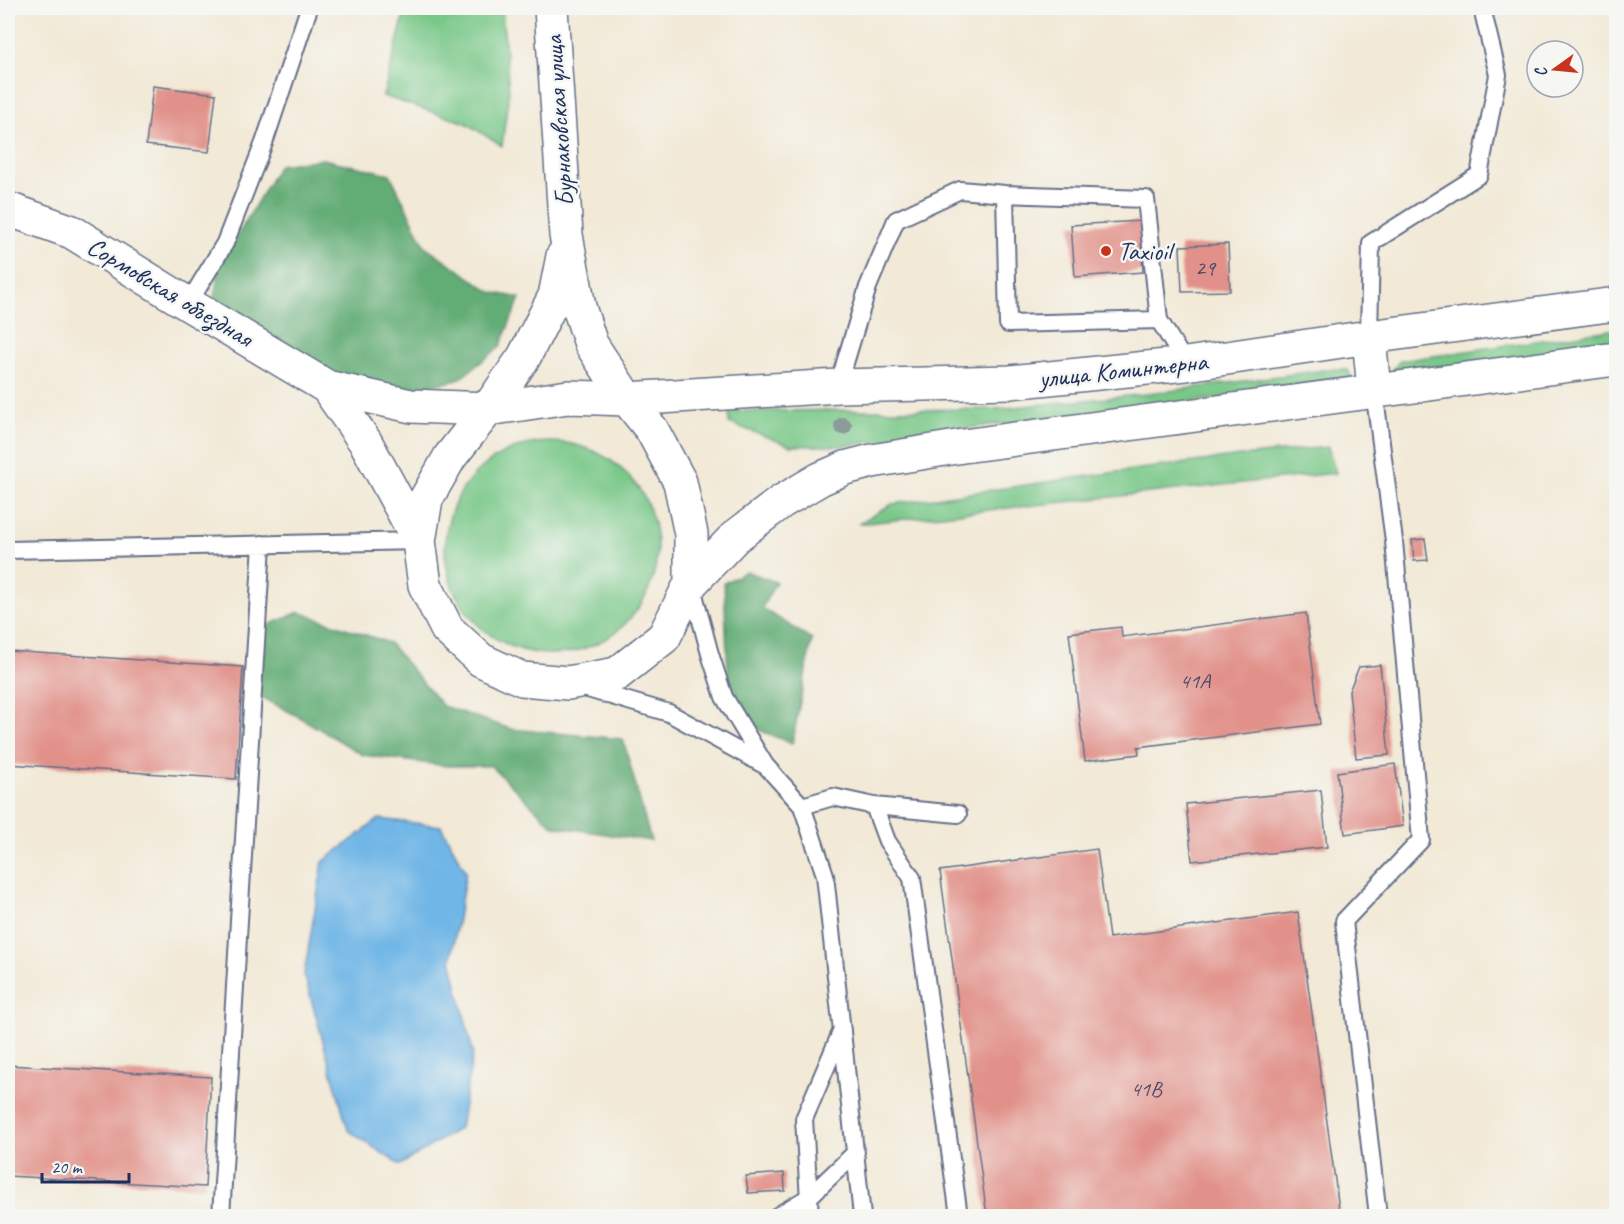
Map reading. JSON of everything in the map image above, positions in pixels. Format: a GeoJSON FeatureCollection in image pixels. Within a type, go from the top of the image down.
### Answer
{"type":"FeatureCollection","features":[{"type":"Feature","properties":{"kind":"main road","name":"Бурнаковская улица"},"geometry":{"type":"LineString","coordinates":[[551,8],[566,235]]}},
{"type":"Feature","properties":{"kind":"main road","name":"Сормовская объездная"},"geometry":{"type":"LineString","coordinates":[[8,209],[72,232],[327,387]]}},
{"type":"Feature","properties":{"kind":"main road"},"geometry":{"type":"LineString","coordinates":[[327,387],[366,443],[418,541],[425,585],[447,629],[481,660],[522,679],[568,683],[617,674],[664,637],[691,583],[690,534],[680,482],[652,430],[627,399],[591,344],[579,307],[566,235]]}},
{"type":"Feature","properties":{"kind":"main road"},"geometry":{"type":"LineString","coordinates":[[418,541],[426,500],[450,457],[488,409],[524,357],[555,296],[566,235]]}},
{"type":"Feature","properties":{"kind":"main road","name":"улица Коминтерна"},"geometry":{"type":"LineString","coordinates":[[327,387],[411,406],[488,409],[568,398],[627,399],[838,386],[1010,382],[1186,364],[1617,304]]}},
{"type":"Feature","properties":{"kind":"main road"},"geometry":{"type":"LineString","coordinates":[[1369,337],[1374,390]]}},
{"type":"Feature","properties":{"kind":"main road","name":"улица Коминтерна"},"geometry":{"type":"LineString","coordinates":[[691,583],[735,537],[781,501],[845,468],[872,461],[963,446],[1617,359]]}},
{"type":"Feature","properties":{"kind":"lane"},"geometry":{"type":"LineString","coordinates":[[188,304],[225,243],[264,143],[309,8]]}},
{"type":"Feature","properties":{"kind":"lane"},"geometry":{"type":"LineString","coordinates":[[1369,337],[1371,243],[1479,175],[1498,75],[1482,8]]}},
{"type":"Feature","properties":{"kind":"lane"},"geometry":{"type":"LineString","coordinates":[[838,386],[868,287],[896,220],[960,190],[1005,194],[1146,199],[1159,320],[1186,364]]}},
{"type":"Feature","properties":{"kind":"lane"},"geometry":{"type":"LineString","coordinates":[[1005,194],[1008,324],[1159,320]]}},
{"type":"Feature","properties":{"kind":"lane"},"geometry":{"type":"LineString","coordinates":[[1374,390],[1394,541],[1421,840],[1344,921],[1378,1216]]}},
{"type":"Feature","properties":{"kind":"lane"},"geometry":{"type":"LineString","coordinates":[[8,550],[418,541]]}},
{"type":"Feature","properties":{"kind":"lane"},"geometry":{"type":"LineString","coordinates":[[221,1216],[262,544]]}},
{"type":"Feature","properties":{"kind":"lane"},"geometry":{"type":"LineString","coordinates":[[691,583],[724,697],[765,765],[802,806],[825,875],[862,1216]]}},
{"type":"Feature","properties":{"kind":"lane"},"geometry":{"type":"LineString","coordinates":[[568,683],[669,713],[765,765]]}},
{"type":"Feature","properties":{"kind":"lane"},"geometry":{"type":"LineString","coordinates":[[802,806],[833,797],[874,806],[958,814]]}},
{"type":"Feature","properties":{"kind":"lane"},"geometry":{"type":"LineString","coordinates":[[874,806],[887,841],[912,878],[959,1216]]}},
{"type":"Feature","properties":{"kind":"lane"},"geometry":{"type":"LineString","coordinates":[[810,1216],[804,1119],[842,1029]]}},
{"type":"Feature","properties":{"kind":"lane"},"geometry":{"type":"LineString","coordinates":[[777,1216],[809,1197],[856,1152]]}},
{"type":"Feature","properties":{"kind":"green space"},"geometry":{"type":"Polygon","coordinates":[[[406,8],[502,8],[509,91],[502,146],[466,123],[383,96],[406,8]]]}},
{"type":"Feature","properties":{"kind":"green space"},"geometry":{"type":"Polygon","coordinates":[[[323,159],[390,174],[425,246],[491,292],[520,298],[500,347],[458,380],[399,392],[329,376],[212,309],[219,267],[279,165],[323,159]]]}},
{"type":"Feature","properties":{"kind":"green space"},"geometry":{"type":"Polygon","coordinates":[[[1616,329],[1616,345],[1402,375],[1393,369],[1400,361],[1616,329]]]}},
{"type":"Feature","properties":{"kind":"green space"},"geometry":{"type":"Polygon","coordinates":[[[1331,369],[1348,370],[1352,378],[1343,384],[991,425],[843,446],[791,446],[729,423],[729,411],[995,409],[1147,394],[1331,369]]]}},
{"type":"Feature","properties":{"kind":"green space"},"geometry":{"type":"Polygon","coordinates":[[[551,442],[572,444],[591,450],[610,460],[626,473],[639,489],[649,508],[655,527],[657,548],[655,569],[649,588],[639,607],[626,623],[610,636],[591,646],[572,652],[551,654],[530,652],[511,646],[492,636],[476,623],[463,607],[453,588],[447,569],[445,548],[447,527],[453,508],[463,489],[476,473],[492,460],[511,450],[530,444],[551,442]]]}},
{"type":"Feature","properties":{"kind":"green space"},"geometry":{"type":"Polygon","coordinates":[[[1328,447],[1336,473],[858,524],[892,504],[1117,472],[1328,447]]]}},
{"type":"Feature","properties":{"kind":"green space"},"geometry":{"type":"Polygon","coordinates":[[[746,571],[776,582],[762,608],[812,639],[792,744],[752,727],[728,677],[724,583],[746,571]]]}},
{"type":"Feature","properties":{"kind":"green space"},"geometry":{"type":"Polygon","coordinates":[[[299,612],[389,643],[443,706],[511,729],[623,739],[651,841],[553,826],[491,766],[447,766],[363,755],[241,686],[252,632],[299,612]]]}},
{"type":"Feature","properties":{"kind":"water"},"geometry":{"type":"Polygon","coordinates":[[[379,819],[441,826],[466,872],[451,959],[473,1053],[460,1128],[400,1165],[348,1130],[304,974],[323,862],[379,819]]]}},
{"type":"Feature","properties":{"kind":"building"},"geometry":{"type":"Polygon","coordinates":[[[153,86],[216,94],[209,152],[146,145],[153,86]]]}},
{"type":"Feature","properties":{"kind":"building"},"geometry":{"type":"Polygon","coordinates":[[[1140,221],[1143,272],[1075,277],[1071,225],[1140,221]]]}},
{"type":"Feature","properties":{"kind":"building"},"geometry":{"type":"Polygon","coordinates":[[[1228,244],[1230,291],[1182,292],[1180,246],[1228,244]]]}},
{"type":"Feature","properties":{"kind":"building"},"geometry":{"type":"Polygon","coordinates":[[[1425,539],[1428,560],[1414,561],[1412,540],[1425,539]]]}},
{"type":"Feature","properties":{"kind":"building"},"geometry":{"type":"Polygon","coordinates":[[[1306,613],[1320,724],[1138,747],[1139,754],[1085,761],[1069,633],[1121,627],[1122,637],[1306,613]]]}},
{"type":"Feature","properties":{"kind":"building"},"geometry":{"type":"Polygon","coordinates":[[[8,651],[243,667],[236,779],[8,764],[8,651]]]}},
{"type":"Feature","properties":{"kind":"building"},"geometry":{"type":"Polygon","coordinates":[[[1380,665],[1389,755],[1356,758],[1349,691],[1359,667],[1380,665]]]}},
{"type":"Feature","properties":{"kind":"building"},"geometry":{"type":"Polygon","coordinates":[[[1395,764],[1403,826],[1345,834],[1337,772],[1395,764]]]}},
{"type":"Feature","properties":{"kind":"building"},"geometry":{"type":"Polygon","coordinates":[[[1321,790],[1327,847],[1192,861],[1186,804],[1321,790]]]}},
{"type":"Feature","properties":{"kind":"building"},"geometry":{"type":"Polygon","coordinates":[[[1097,849],[1109,938],[1298,912],[1340,1216],[987,1216],[940,871],[1097,849]]]}},
{"type":"Feature","properties":{"kind":"building"},"geometry":{"type":"Polygon","coordinates":[[[8,1065],[211,1077],[205,1187],[8,1176],[8,1065]]]}},
{"type":"Feature","properties":{"kind":"building"},"geometry":{"type":"Polygon","coordinates":[[[784,1173],[785,1191],[748,1193],[746,1176],[784,1173]]]}},
{"type":"Feature","properties":{"kind":"place","name":"Taxioil"},"geometry":{"type":"Point","coordinates":[1106,251]}}]}
